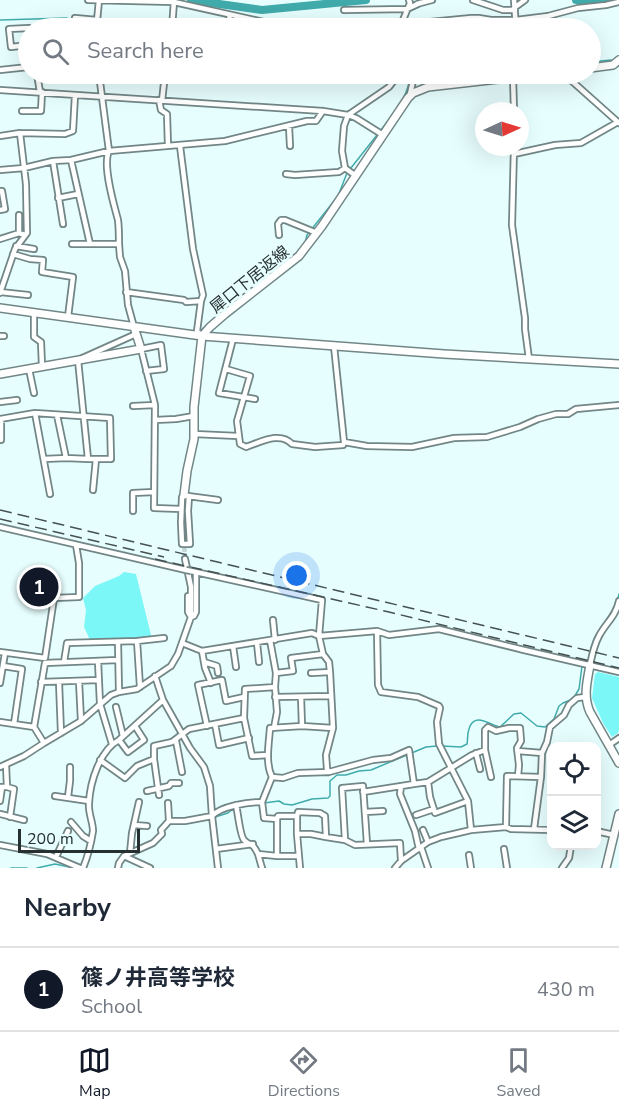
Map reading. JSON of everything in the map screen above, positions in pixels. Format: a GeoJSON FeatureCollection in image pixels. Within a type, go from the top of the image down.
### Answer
{"type":"FeatureCollection","features":[{"type":"Feature","properties":{"kind":"street"},"geometry":{"type":"LineString","coordinates":[[88,0],[175,1],[244,18]]}},
{"type":"Feature","properties":{"kind":"street"},"geometry":{"type":"LineString","coordinates":[[97,18],[99,0]]}},
{"type":"Feature","properties":{"kind":"street"},"geometry":{"type":"LineString","coordinates":[[344,10],[407,9],[432,0]]}},
{"type":"Feature","properties":{"kind":"street"},"geometry":{"type":"LineString","coordinates":[[473,0],[503,10],[514,9],[525,0]]}},
{"type":"Feature","properties":{"kind":"street"},"geometry":{"type":"LineString","coordinates":[[514,0],[516,18]]}},
{"type":"Feature","properties":{"kind":"street"},"geometry":{"type":"LineString","coordinates":[[172,18],[175,1]]}},
{"type":"Feature","properties":{"kind":"street"},"geometry":{"type":"LineString","coordinates":[[404,18],[410,1],[420,3]]}},
{"type":"Feature","properties":{"kind":"street"},"geometry":{"type":"LineString","coordinates":[[532,18],[619,2]]}},
{"type":"Feature","properties":{"kind":"street"},"geometry":{"type":"LineString","coordinates":[[18,29],[9,29],[11,47],[18,46]]}},
{"type":"Feature","properties":{"kind":"street"},"geometry":{"type":"LineString","coordinates":[[601,65],[618,63]]}},
{"type":"Feature","properties":{"kind":"street"},"geometry":{"type":"LineString","coordinates":[[0,70],[18,68]]}},
{"type":"Feature","properties":{"kind":"street"},"geometry":{"type":"LineString","coordinates":[[22,111],[41,111],[39,84]]}},
{"type":"Feature","properties":{"kind":"street"},"geometry":{"type":"LineString","coordinates":[[100,84],[109,151],[107,168],[118,222],[118,244],[125,271],[126,292],[155,405],[154,508],[181,509]]}},
{"type":"Feature","properties":{"kind":"street"},"geometry":{"type":"LineString","coordinates":[[164,84],[161,110],[167,114],[168,146]]}},
{"type":"Feature","properties":{"kind":"street"},"geometry":{"type":"LineString","coordinates":[[356,176],[345,168],[342,152],[344,126],[348,114],[391,84]]}},
{"type":"Feature","properties":{"kind":"street"},"geometry":{"type":"LineString","coordinates":[[410,96],[412,84]]}},
{"type":"Feature","properties":{"kind":"street"},"geometry":{"type":"LineString","coordinates":[[410,96],[428,87],[452,84]]}},
{"type":"Feature","properties":{"kind":"street"},"geometry":{"type":"LineString","coordinates":[[515,102],[516,84]]}},
{"type":"Feature","properties":{"kind":"street"},"geometry":{"type":"LineString","coordinates":[[529,151],[555,145],[582,143],[619,122],[575,84]]}},
{"type":"Feature","properties":{"kind":"street"},"geometry":{"type":"LineString","coordinates":[[0,90],[324,111],[348,114],[383,135]]}},
{"type":"Feature","properties":{"kind":"street"},"geometry":{"type":"LineString","coordinates":[[0,136],[20,133],[65,134],[72,131],[75,95]]}},
{"type":"Feature","properties":{"kind":"street","name":"犀口下居返線"},"geometry":{"type":"LineString","coordinates":[[201,336],[225,314],[299,256],[410,96]]}},
{"type":"Feature","properties":{"kind":"street"},"geometry":{"type":"LineString","coordinates":[[0,170],[71,160],[109,151],[225,141],[307,121],[316,121],[324,111]]}},
{"type":"Feature","properties":{"kind":"street"},"geometry":{"type":"LineString","coordinates":[[289,126],[290,146]]}},
{"type":"Feature","properties":{"kind":"street"},"geometry":{"type":"LineString","coordinates":[[0,239],[27,233],[27,202],[20,133]]}},
{"type":"Feature","properties":{"kind":"street"},"geometry":{"type":"LineString","coordinates":[[180,146],[193,249],[203,295],[197,331],[201,336],[194,434],[185,484],[187,496],[190,544],[182,544],[182,497],[187,496],[218,500]]}},
{"type":"Feature","properties":{"kind":"street"},"geometry":{"type":"LineString","coordinates":[[514,156],[512,225],[529,360]]}},
{"type":"Feature","properties":{"kind":"street"},"geometry":{"type":"LineString","coordinates":[[71,160],[90,244]]}},
{"type":"Feature","properties":{"kind":"street"},"geometry":{"type":"LineString","coordinates":[[53,161],[63,224]]}},
{"type":"Feature","properties":{"kind":"street"},"geometry":{"type":"LineString","coordinates":[[286,174],[339,172],[345,168]]}},
{"type":"Feature","properties":{"kind":"street"},"geometry":{"type":"LineString","coordinates":[[0,191],[2,191],[4,209],[0,210]]}},
{"type":"Feature","properties":{"kind":"street"},"geometry":{"type":"LineString","coordinates":[[58,198],[78,194]]}},
{"type":"Feature","properties":{"kind":"street"},"geometry":{"type":"LineString","coordinates":[[18,215],[22,234],[1,284],[0,292],[23,292],[28,295]]}},
{"type":"Feature","properties":{"kind":"street"},"geometry":{"type":"LineString","coordinates":[[279,236],[281,220],[316,233]]}},
{"type":"Feature","properties":{"kind":"street"},"geometry":{"type":"LineString","coordinates":[[72,244],[118,244]]}},
{"type":"Feature","properties":{"kind":"street"},"geometry":{"type":"LineString","coordinates":[[16,246],[34,249]]}},
{"type":"Feature","properties":{"kind":"street"},"geometry":{"type":"LineString","coordinates":[[13,254],[43,260],[42,272],[73,277],[68,318]]}},
{"type":"Feature","properties":{"kind":"street"},"geometry":{"type":"LineString","coordinates":[[126,292],[186,302],[201,301]]}},
{"type":"Feature","properties":{"kind":"street"},"geometry":{"type":"LineString","coordinates":[[0,308],[135,330],[233,339],[529,360],[619,364]]}},
{"type":"Feature","properties":{"kind":"street"},"geometry":{"type":"LineString","coordinates":[[34,313],[34,337],[41,342],[42,366]]}},
{"type":"Feature","properties":{"kind":"street"},"geometry":{"type":"LineString","coordinates":[[78,360],[135,330]]}},
{"type":"Feature","properties":{"kind":"street"},"geometry":{"type":"LineString","coordinates":[[233,339],[219,393],[255,399]]}},
{"type":"Feature","properties":{"kind":"street"},"geometry":{"type":"LineString","coordinates":[[0,374],[161,345],[164,369],[146,371]]}},
{"type":"Feature","properties":{"kind":"street"},"geometry":{"type":"LineString","coordinates":[[334,346],[344,442],[368,446],[412,447],[454,438],[487,436],[556,414],[568,414],[576,409],[619,405]]}},
{"type":"Feature","properties":{"kind":"street"},"geometry":{"type":"LineString","coordinates":[[78,360],[88,459]]}},
{"type":"Feature","properties":{"kind":"street"},"geometry":{"type":"LineString","coordinates":[[29,369],[34,393]]}},
{"type":"Feature","properties":{"kind":"street"},"geometry":{"type":"LineString","coordinates":[[226,369],[249,376],[237,421],[240,444],[246,447],[283,437],[292,444],[315,447],[343,445]]}},
{"type":"Feature","properties":{"kind":"street"},"geometry":{"type":"LineString","coordinates":[[0,402],[17,400]]}},
{"type":"Feature","properties":{"kind":"street"},"geometry":{"type":"LineString","coordinates":[[132,406],[155,405]]}},
{"type":"Feature","properties":{"kind":"street"},"geometry":{"type":"LineString","coordinates":[[35,413],[50,494]]}},
{"type":"Feature","properties":{"kind":"street"},"geometry":{"type":"LineString","coordinates":[[1,440],[0,419],[35,413],[110,418],[111,459],[44,459]]}},
{"type":"Feature","properties":{"kind":"street"},"geometry":{"type":"LineString","coordinates":[[57,414],[66,458]]}},
{"type":"Feature","properties":{"kind":"street"},"geometry":{"type":"LineString","coordinates":[[155,420],[194,416]]}},
{"type":"Feature","properties":{"kind":"street"},"geometry":{"type":"LineString","coordinates":[[194,434],[238,436]]}},
{"type":"Feature","properties":{"kind":"street"},"geometry":{"type":"LineString","coordinates":[[93,490],[96,459]]}},
{"type":"Feature","properties":{"kind":"street"},"geometry":{"type":"LineString","coordinates":[[133,511],[133,492],[154,492]]}},
{"type":"Feature","properties":{"kind":"street"},"geometry":{"type":"LineString","coordinates":[[184,541],[183,518],[187,496]]}},
{"type":"Feature","properties":{"kind":"street"},"geometry":{"type":"LineString","coordinates":[[0,527],[322,600],[319,636],[323,654],[329,662],[333,728],[326,755],[329,772]]}},
{"type":"Feature","properties":{"kind":"street"},"geometry":{"type":"LineString","coordinates":[[0,683],[3,666],[2,653],[45,658],[54,598],[79,597],[79,562],[76,545]]}},
{"type":"Feature","properties":{"kind":"street"},"geometry":{"type":"LineString","coordinates":[[0,767],[24,756],[81,721],[111,695],[137,689],[171,666],[178,654],[191,617],[191,586],[185,560]]}},
{"type":"Feature","properties":{"kind":"street"},"geometry":{"type":"LineString","coordinates":[[189,571],[196,612],[191,617]]}},
{"type":"Feature","properties":{"kind":"street"},"geometry":{"type":"LineString","coordinates":[[189,571],[188,612],[191,617]]}},
{"type":"Feature","properties":{"kind":"street"},"geometry":{"type":"LineString","coordinates":[[619,601],[613,618],[599,635],[585,693],[590,712],[619,763]]}},
{"type":"Feature","properties":{"kind":"street"},"geometry":{"type":"LineString","coordinates":[[273,620],[277,712],[274,728]]}},
{"type":"Feature","properties":{"kind":"street"},"geometry":{"type":"LineString","coordinates":[[182,643],[202,651],[312,633],[319,636],[377,632],[389,635],[439,629],[619,672]]}},
{"type":"Feature","properties":{"kind":"street"},"geometry":{"type":"LineString","coordinates":[[377,632],[378,685],[381,692],[418,697],[440,708],[437,722],[440,746],[468,801],[471,830]]}},
{"type":"Feature","properties":{"kind":"street"},"geometry":{"type":"LineString","coordinates":[[64,662],[67,643],[164,638]]}},
{"type":"Feature","properties":{"kind":"street"},"geometry":{"type":"LineString","coordinates":[[138,641],[140,687]]}},
{"type":"Feature","properties":{"kind":"street"},"geometry":{"type":"LineString","coordinates":[[118,642],[119,692]]}},
{"type":"Feature","properties":{"kind":"street"},"geometry":{"type":"LineString","coordinates":[[257,643],[259,662]]}},
{"type":"Feature","properties":{"kind":"street"},"geometry":{"type":"LineString","coordinates":[[233,646],[236,667]]}},
{"type":"Feature","properties":{"kind":"street"},"geometry":{"type":"LineString","coordinates":[[202,651],[211,683]]}},
{"type":"Feature","properties":{"kind":"street"},"geometry":{"type":"LineString","coordinates":[[276,673],[293,671],[291,657],[323,654]]}},
{"type":"Feature","properties":{"kind":"street"},"geometry":{"type":"LineString","coordinates":[[44,742],[34,727],[45,663],[118,660]]}},
{"type":"Feature","properties":{"kind":"street"},"geometry":{"type":"LineString","coordinates":[[98,661],[100,704],[112,744]]}},
{"type":"Feature","properties":{"kind":"street"},"geometry":{"type":"LineString","coordinates":[[204,662],[217,666],[218,673]]}},
{"type":"Feature","properties":{"kind":"street"},"geometry":{"type":"LineString","coordinates":[[3,666],[22,669],[14,724]]}},
{"type":"Feature","properties":{"kind":"street"},"geometry":{"type":"LineString","coordinates":[[311,673],[330,672]]}},
{"type":"Feature","properties":{"kind":"street"},"geometry":{"type":"LineString","coordinates":[[155,676],[163,700],[190,748],[204,767],[211,793],[218,868]]}},
{"type":"Feature","properties":{"kind":"street"},"geometry":{"type":"LineString","coordinates":[[41,682],[99,680]]}},
{"type":"Feature","properties":{"kind":"street"},"geometry":{"type":"LineString","coordinates":[[207,726],[198,685],[222,680],[226,701],[244,697]]}},
{"type":"Feature","properties":{"kind":"street"},"geometry":{"type":"LineString","coordinates":[[79,681],[81,721]]}},
{"type":"Feature","properties":{"kind":"street"},"geometry":{"type":"LineString","coordinates":[[59,682],[61,733]]}},
{"type":"Feature","properties":{"kind":"street"},"geometry":{"type":"LineString","coordinates":[[268,755],[252,756],[244,718],[244,697],[245,689],[275,687]]}},
{"type":"Feature","properties":{"kind":"street"},"geometry":{"type":"LineString","coordinates":[[275,697],[330,696]]}},
{"type":"Feature","properties":{"kind":"street"},"geometry":{"type":"LineString","coordinates":[[301,697],[302,726]]}},
{"type":"Feature","properties":{"kind":"street"},"geometry":{"type":"LineString","coordinates":[[534,829],[542,753],[550,727],[564,714],[568,705],[577,698],[585,697]]}},
{"type":"Feature","properties":{"kind":"street"},"geometry":{"type":"LineString","coordinates":[[0,845],[47,854],[82,868],[91,841],[93,827],[89,814],[89,801],[100,760],[112,744],[163,700]]}},
{"type":"Feature","properties":{"kind":"street"},"geometry":{"type":"LineString","coordinates":[[116,707],[121,738],[128,752],[144,740],[135,726]]}},
{"type":"Feature","properties":{"kind":"street"},"geometry":{"type":"LineString","coordinates":[[159,791],[154,746],[176,741],[189,729],[244,718]]}},
{"type":"Feature","properties":{"kind":"street"},"geometry":{"type":"LineString","coordinates":[[0,722],[34,727]]}},
{"type":"Feature","properties":{"kind":"street"},"geometry":{"type":"LineString","coordinates":[[215,724],[219,745],[249,738]]}},
{"type":"Feature","properties":{"kind":"street"},"geometry":{"type":"LineString","coordinates":[[297,816],[264,818],[262,802],[272,777],[268,755],[270,728],[302,726],[333,728]]}},
{"type":"Feature","properties":{"kind":"street"},"geometry":{"type":"LineString","coordinates":[[491,777],[485,750],[485,730],[488,727],[496,731],[520,728],[521,741],[517,748],[518,776]]}},
{"type":"Feature","properties":{"kind":"street"},"geometry":{"type":"LineString","coordinates":[[609,745],[619,738]]}},
{"type":"Feature","properties":{"kind":"street"},"geometry":{"type":"LineString","coordinates":[[176,741],[182,772]]}},
{"type":"Feature","properties":{"kind":"street"},"geometry":{"type":"LineString","coordinates":[[363,792],[428,782],[485,750]]}},
{"type":"Feature","properties":{"kind":"street"},"geometry":{"type":"LineString","coordinates":[[518,751],[542,753]]}},
{"type":"Feature","properties":{"kind":"street"},"geometry":{"type":"LineString","coordinates":[[272,777],[283,778],[298,773],[329,772],[410,752],[414,784]]}},
{"type":"Feature","properties":{"kind":"street"},"geometry":{"type":"LineString","coordinates":[[476,753],[480,769]]}},
{"type":"Feature","properties":{"kind":"street"},"geometry":{"type":"LineString","coordinates":[[100,760],[125,778],[137,766],[154,759]]}},
{"type":"Feature","properties":{"kind":"street"},"geometry":{"type":"LineString","coordinates":[[0,801],[6,765]]}},
{"type":"Feature","properties":{"kind":"street"},"geometry":{"type":"LineString","coordinates":[[68,797],[70,767]]}},
{"type":"Feature","properties":{"kind":"street"},"geometry":{"type":"LineString","coordinates":[[506,827],[507,776],[541,777]]}},
{"type":"Feature","properties":{"kind":"street"},"geometry":{"type":"LineString","coordinates":[[428,782],[435,813],[468,801]]}},
{"type":"Feature","properties":{"kind":"street"},"geometry":{"type":"LineString","coordinates":[[147,791],[159,791],[171,783],[179,783]]}},
{"type":"Feature","properties":{"kind":"street"},"geometry":{"type":"LineString","coordinates":[[345,840],[342,788],[363,786],[367,844]]}},
{"type":"Feature","properties":{"kind":"street"},"geometry":{"type":"LineString","coordinates":[[400,786],[400,794],[428,868]]}},
{"type":"Feature","properties":{"kind":"street"},"geometry":{"type":"LineString","coordinates":[[3,787],[14,789],[10,817]]}},
{"type":"Feature","properties":{"kind":"street"},"geometry":{"type":"LineString","coordinates":[[55,795],[89,801]]}},
{"type":"Feature","properties":{"kind":"street"},"geometry":{"type":"LineString","coordinates":[[130,853],[139,802]]}},
{"type":"Feature","properties":{"kind":"street"},"geometry":{"type":"LineString","coordinates":[[212,818],[215,812],[245,803],[262,802]]}},
{"type":"Feature","properties":{"kind":"street"},"geometry":{"type":"LineString","coordinates":[[118,868],[124,856],[156,841],[162,834],[161,830],[169,821],[168,803]]}},
{"type":"Feature","properties":{"kind":"street"},"geometry":{"type":"LineString","coordinates":[[237,807],[241,834],[244,840],[253,844],[262,868]]}},
{"type":"Feature","properties":{"kind":"street"},"geometry":{"type":"LineString","coordinates":[[416,815],[434,808]]}},
{"type":"Feature","properties":{"kind":"street"},"geometry":{"type":"LineString","coordinates":[[365,812],[383,811]]}},
{"type":"Feature","properties":{"kind":"street"},"geometry":{"type":"LineString","coordinates":[[300,868],[298,812],[320,813],[325,816],[326,837]]}},
{"type":"Feature","properties":{"kind":"street"},"geometry":{"type":"LineString","coordinates":[[0,814],[24,820]]}},
{"type":"Feature","properties":{"kind":"street"},"geometry":{"type":"LineString","coordinates":[[606,868],[619,814]]}},
{"type":"Feature","properties":{"kind":"street"},"geometry":{"type":"LineString","coordinates":[[169,821],[212,818]]}},
{"type":"Feature","properties":{"kind":"street"},"geometry":{"type":"LineString","coordinates":[[277,819],[277,856]]}},
{"type":"Feature","properties":{"kind":"street"},"geometry":{"type":"LineString","coordinates":[[71,822],[83,836],[91,841]]}},
{"type":"Feature","properties":{"kind":"street"},"geometry":{"type":"LineString","coordinates":[[134,825],[147,826]]}},
{"type":"Feature","properties":{"kind":"street"},"geometry":{"type":"LineString","coordinates":[[395,868],[428,842],[441,837],[471,830],[506,827],[547,830]]}},
{"type":"Feature","properties":{"kind":"street"},"geometry":{"type":"LineString","coordinates":[[423,830],[428,842]]}},
{"type":"Feature","properties":{"kind":"street"},"geometry":{"type":"LineString","coordinates":[[56,857],[68,831]]}},
{"type":"Feature","properties":{"kind":"street"},"geometry":{"type":"LineString","coordinates":[[601,832],[614,835]]}},
{"type":"Feature","properties":{"kind":"street"},"geometry":{"type":"LineString","coordinates":[[297,834],[345,840],[355,845],[400,843],[401,861]]}},
{"type":"Feature","properties":{"kind":"street"},"geometry":{"type":"LineString","coordinates":[[216,849],[253,844]]}},
{"type":"Feature","properties":{"kind":"street"},"geometry":{"type":"LineString","coordinates":[[504,849],[507,868]]}},
{"type":"Feature","properties":{"kind":"street"},"geometry":{"type":"LineString","coordinates":[[562,868],[569,850]]}},
{"type":"Feature","properties":{"kind":"street"},"geometry":{"type":"LineString","coordinates":[[258,854],[298,856]]}},
{"type":"Feature","properties":{"kind":"street"},"geometry":{"type":"LineString","coordinates":[[469,855],[471,868]]}},
{"type":"Feature","properties":{"kind":"street"},"geometry":{"type":"LineString","coordinates":[[124,856],[150,868]]}},
{"type":"Feature","properties":{"kind":"shaded area"},"geometry":{"type":"Polygon","coordinates":[[[124,572],[136,574],[152,639],[90,640],[84,627],[86,610],[83,598],[95,586],[124,572]]]}},
{"type":"Feature","properties":{"kind":"shaded area"},"geometry":{"type":"Polygon","coordinates":[[[598,672],[619,677],[619,730],[612,737],[592,698],[595,674],[598,672]]]}},
{"type":"Feature","properties":{"kind":"waterway"},"geometry":{"type":"LineString","coordinates":[[191,0],[262,10],[366,0]]}},
{"type":"Feature","properties":{"kind":"waterway"},"geometry":{"type":"LineString","coordinates":[[576,0],[606,0]]}},
{"type":"Feature","properties":{"kind":"waterway"},"geometry":{"type":"LineString","coordinates":[[0,20],[18,19]]}},
{"type":"Feature","properties":{"kind":"waterway"},"geometry":{"type":"LineString","coordinates":[[601,61],[611,60]]}},
{"type":"Feature","properties":{"kind":"waterway"},"geometry":{"type":"LineString","coordinates":[[381,130],[404,97],[408,84]]}},
{"type":"Feature","properties":{"kind":"waterway"},"geometry":{"type":"LineString","coordinates":[[305,243],[307,235],[338,196],[347,173],[377,135]]}},
{"type":"Feature","properties":{"kind":"waterway"},"geometry":{"type":"LineString","coordinates":[[200,331],[207,325]]}},
{"type":"Feature","properties":{"kind":"waterway"},"geometry":{"type":"LineString","coordinates":[[617,602],[619,594]]}},
{"type":"Feature","properties":{"kind":"waterway"},"geometry":{"type":"LineString","coordinates":[[591,649],[599,631]]}},
{"type":"Feature","properties":{"kind":"waterway"},"geometry":{"type":"LineString","coordinates":[[442,746],[461,747],[467,744],[471,724],[478,720],[500,727],[514,714],[521,713],[537,726],[545,727],[554,719],[559,706],[573,699],[579,689],[582,666]]}},
{"type":"Feature","properties":{"kind":"waterway"},"geometry":{"type":"LineString","coordinates":[[264,803],[279,801],[292,805],[312,799],[328,798],[330,781],[337,775],[371,770],[426,747],[437,746]]}},
{"type":"Feature","properties":{"kind":"waterway"},"geometry":{"type":"LineString","coordinates":[[215,817],[228,813],[234,808]]}},
{"type":"Feature","properties":{"kind":"waterway"},"geometry":{"type":"LineString","coordinates":[[197,821],[207,819]]}},
{"type":"Feature","properties":{"kind":"waterway"},"geometry":{"type":"LineString","coordinates":[[37,868],[55,864],[74,868]]}},
{"type":"Feature","properties":{"kind":"waterway"},"geometry":{"type":"LineString","coordinates":[[11,868],[27,868]]}},
{"type":"Feature","properties":{"kind":"tunnel"},"geometry":{"type":"LineString","coordinates":[[184,541],[185,559]]}},
{"type":"Feature","properties":{"kind":"railway"},"geometry":{"type":"LineString","coordinates":[[0,510],[619,658]]}},
{"type":"Feature","properties":{"kind":"railway"},"geometry":{"type":"LineString","coordinates":[[0,519],[164,557]]}},
{"type":"Feature","properties":{"kind":"railway"},"geometry":{"type":"LineString","coordinates":[[155,559],[389,612],[619,668]]}},
{"type":"Feature","properties":{"kind":"place","name":"篠ノ井高等学校"},"geometry":{"type":"Point","coordinates":[39,587]}}]}
